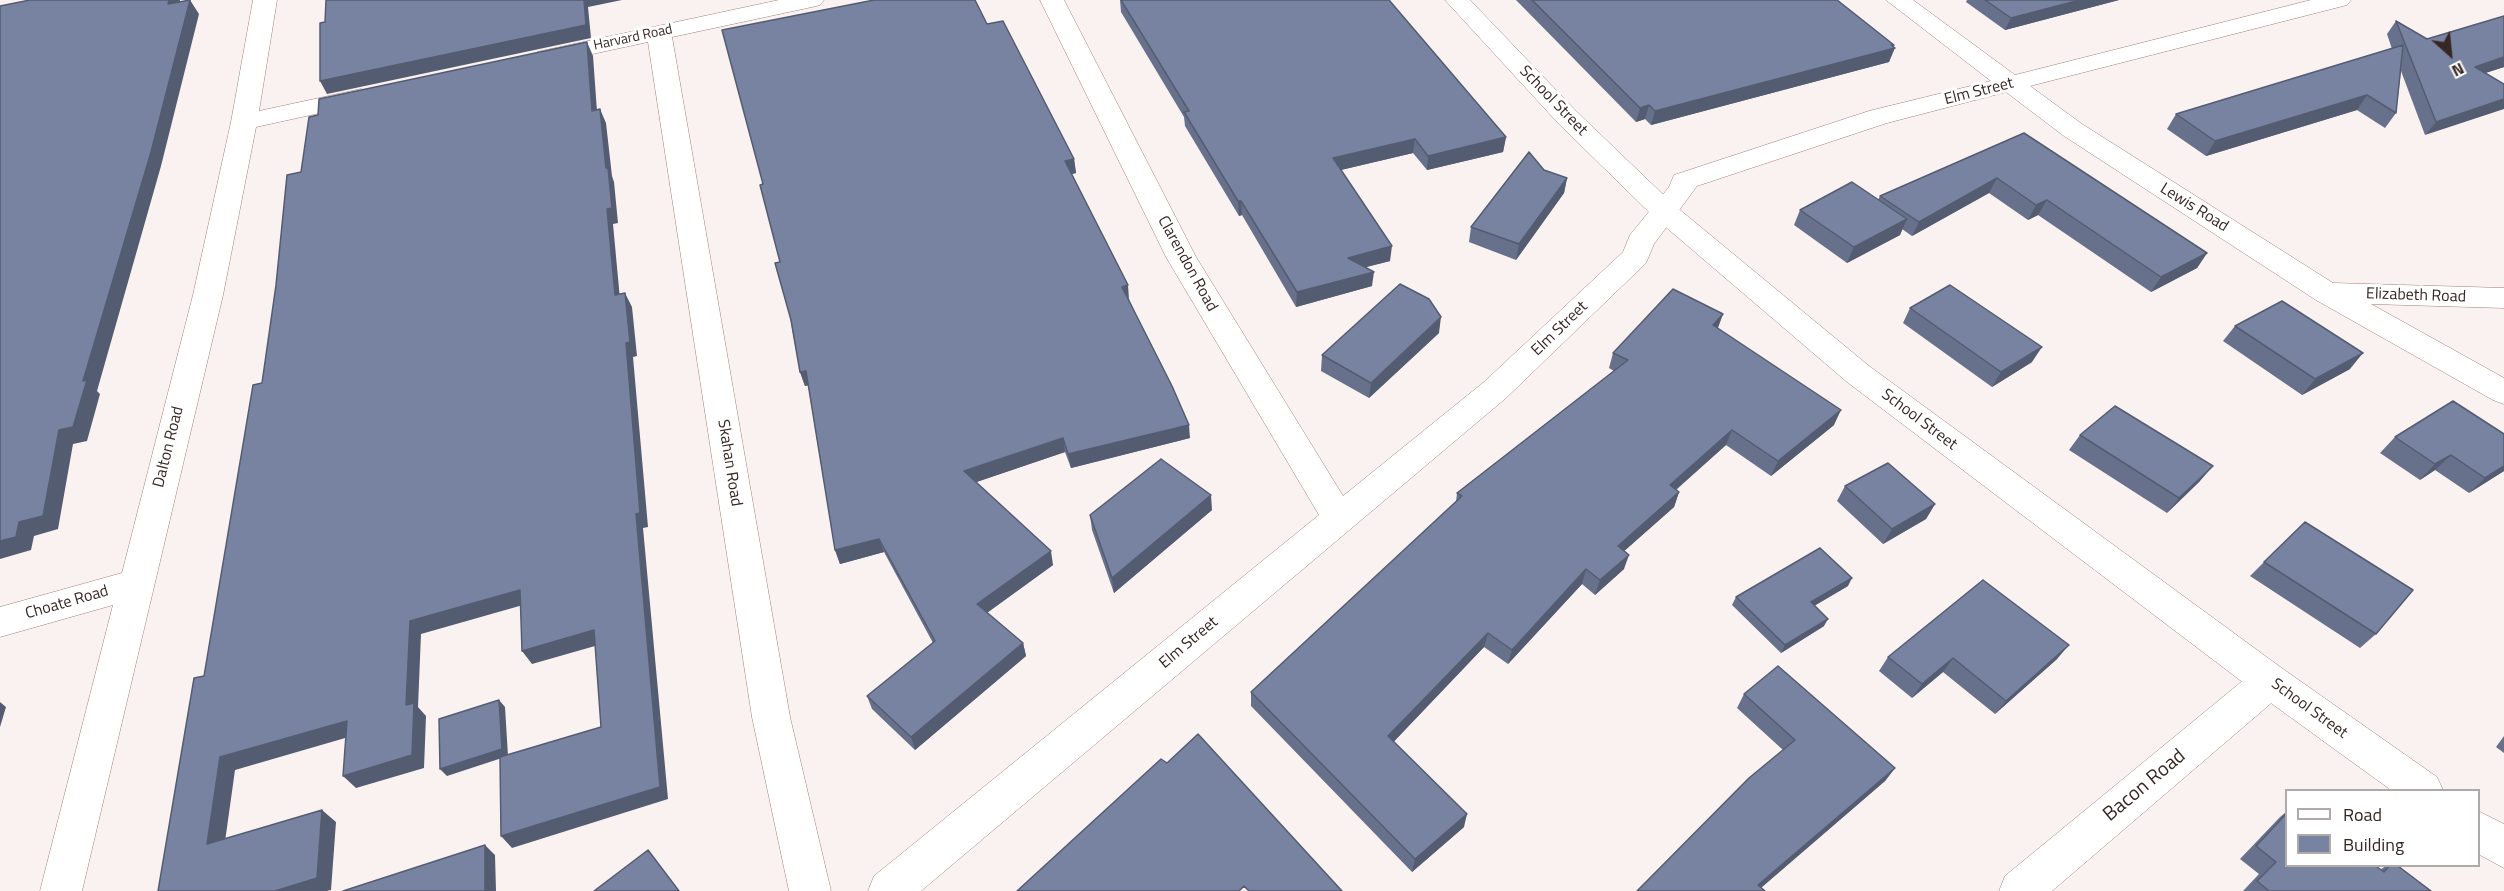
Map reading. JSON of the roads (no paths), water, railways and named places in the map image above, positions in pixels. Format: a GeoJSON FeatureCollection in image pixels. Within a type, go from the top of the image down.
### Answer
{"type":"FeatureCollection","features":[{"type":"Feature","properties":{"kind":"street","name":"Dalton Road"},"geometry":{"type":"LineString","coordinates":[[60,891],[208,295],[244,122],[265,0]]}},
{"type":"Feature","properties":{"kind":"street","name":"Harvard Road"},"geometry":{"type":"LineString","coordinates":[[521,62],[812,0]]}},
{"type":"Feature","properties":{"kind":"street","name":"Clarendon Road"},"geometry":{"type":"LineString","coordinates":[[1052,0],[1181,257],[1339,519]]}},
{"type":"Feature","properties":{"kind":"street","name":"School Street"},"geometry":{"type":"LineString","coordinates":[[1456,0],[1567,117],[1664,212],[1858,374],[2270,681],[2422,789]]}},
{"type":"Feature","properties":{"kind":"street","name":"Lewis Road"},"geometry":{"type":"LineString","coordinates":[[1898,0],[2073,130],[2327,293],[2504,392]]}},
{"type":"Feature","properties":{"kind":"street","name":"Elm Street"},"geometry":{"type":"LineString","coordinates":[[889,891],[1495,390],[1636,256],[1640,242],[1683,188],[1684,181],[1878,117],[2321,2]]}},
{"type":"Feature","properties":{"kind":"street","name":"Skahan Road"},"geometry":{"type":"LineString","coordinates":[[659,32],[771,717],[810,891]]}},
{"type":"Feature","properties":{"kind":"street"},"geometry":{"type":"LineString","coordinates":[[244,122],[382,92]]}},
{"type":"Feature","properties":{"kind":"street","name":"Elizabeth Road"},"geometry":{"type":"LineString","coordinates":[[2327,293],[2504,298]]}},
{"type":"Feature","properties":{"kind":"street","name":"Choate Road"},"geometry":{"type":"LineString","coordinates":[[0,622],[135,584]]}},
{"type":"Feature","properties":{"kind":"street","name":"Bacon Road"},"geometry":{"type":"LineString","coordinates":[[2020,891],[2270,681]]}},
{"type":"Feature","properties":{"kind":"street"},"geometry":{"type":"LineString","coordinates":[[2480,831],[2504,848]]}}]}
